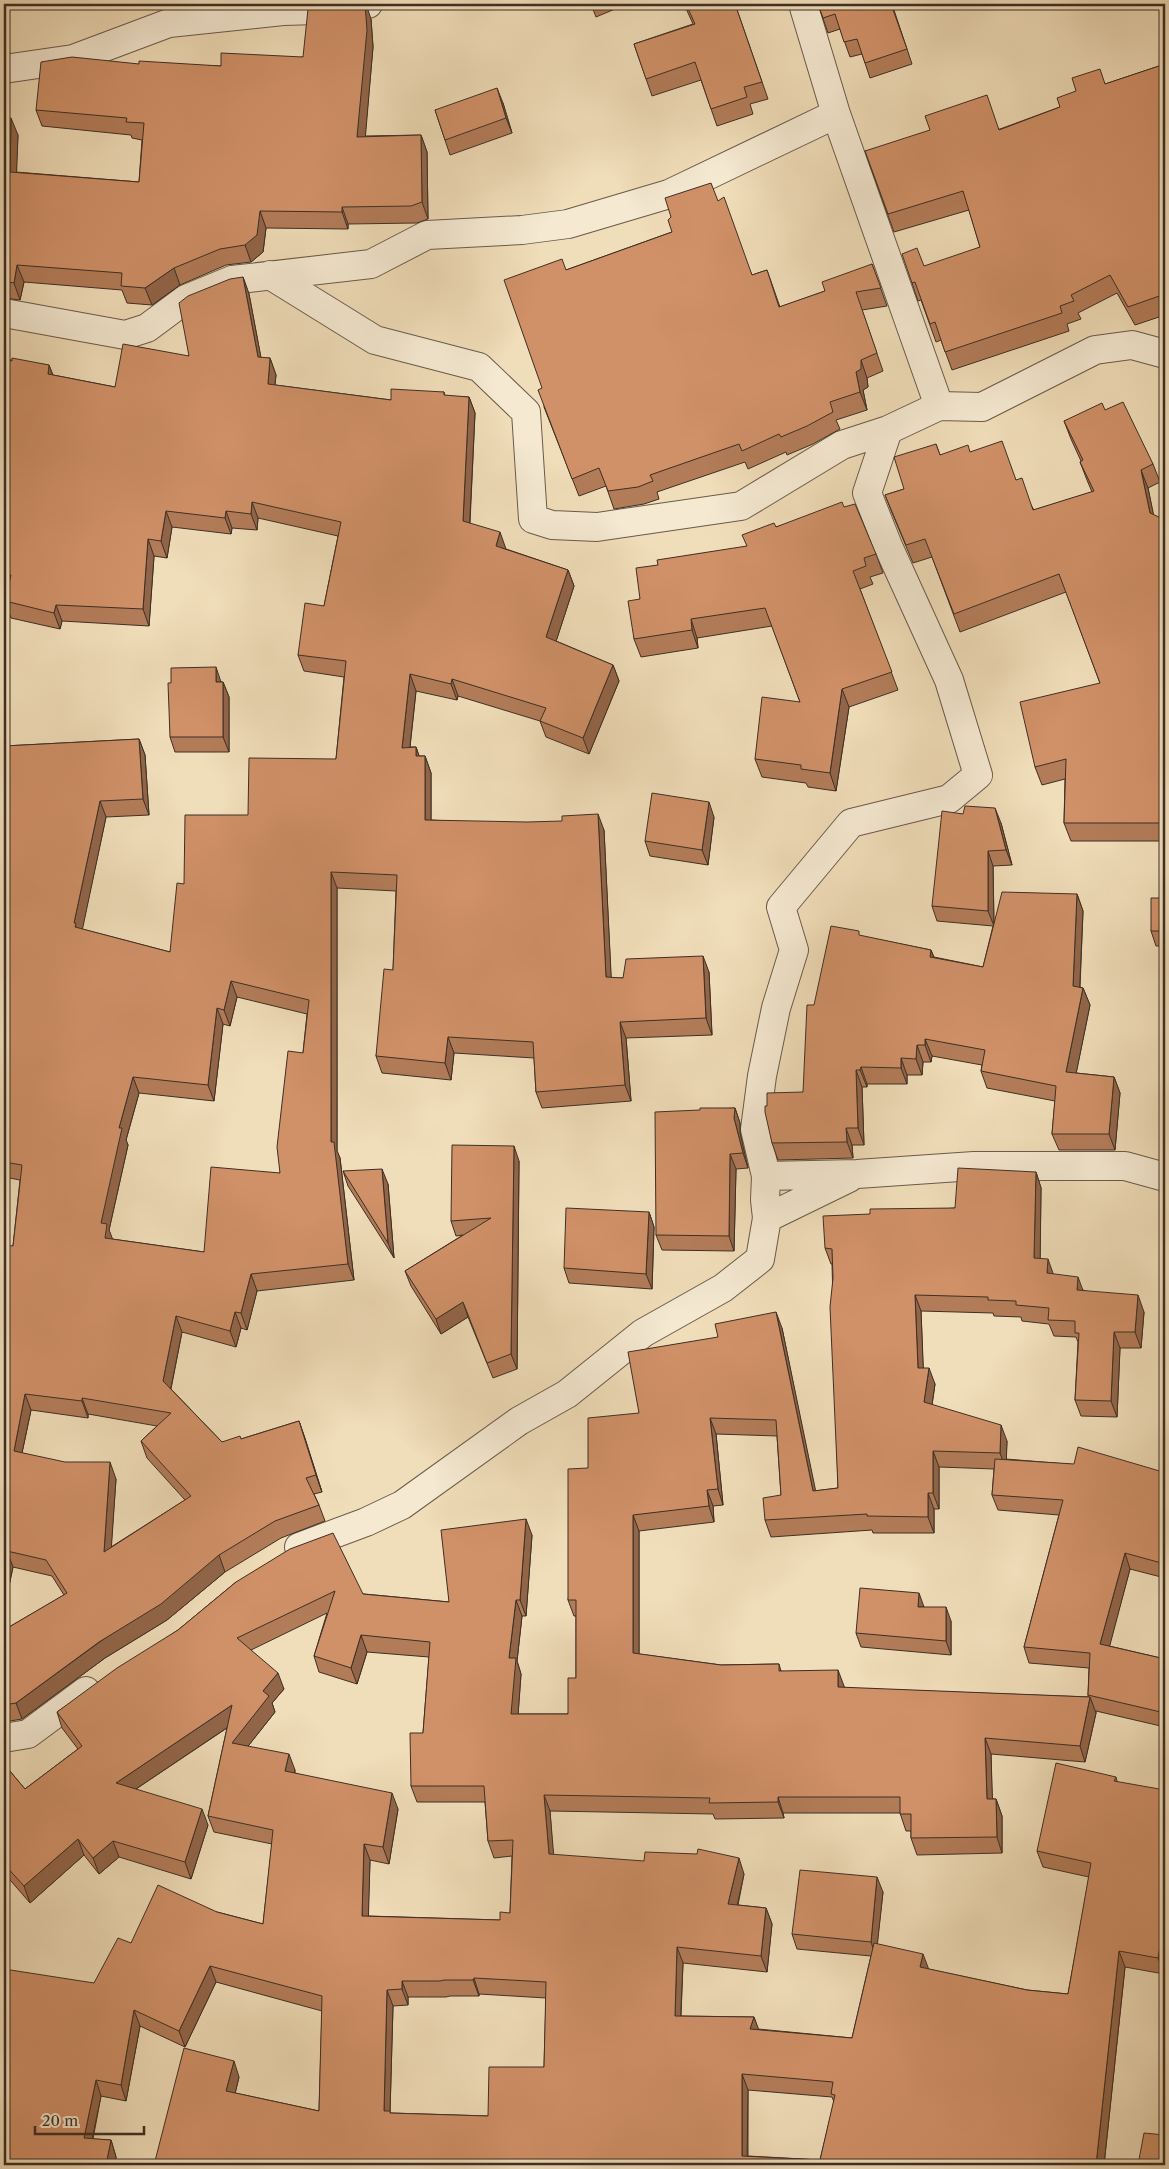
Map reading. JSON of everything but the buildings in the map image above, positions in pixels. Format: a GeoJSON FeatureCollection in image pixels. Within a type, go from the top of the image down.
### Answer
{"type":"FeatureCollection","features":[{"type":"Feature","properties":{"kind":"street"},"geometry":{"type":"LineString","coordinates":[[4,69],[74,59],[169,22],[283,10],[352,9],[368,4]]}},
{"type":"Feature","properties":{"kind":"street"},"geometry":{"type":"LineString","coordinates":[[802,4],[836,114],[939,406]]}},
{"type":"Feature","properties":{"kind":"street"},"geometry":{"type":"LineString","coordinates":[[4,313],[125,336],[147,328],[186,299],[232,280],[371,264],[427,235],[522,230],[568,224],[669,194],[836,114]]}},
{"type":"Feature","properties":{"kind":"street"},"geometry":{"type":"LineString","coordinates":[[270,275],[375,340],[479,367],[526,412],[533,519],[552,525],[596,527],[742,506],[842,445],[888,430],[939,406],[982,407],[1095,350],[1132,345],[1165,354]]}},
{"type":"Feature","properties":{"kind":"street"},"geometry":{"type":"LineString","coordinates":[[281,1556],[337,1531],[366,1522],[402,1505],[519,1422],[567,1394],[644,1333],[723,1288],[760,1259],[767,1218],[765,1200],[766,1176],[755,1129],[762,1076],[776,1008],[794,950],[781,907],[851,823],[949,799],[978,774],[949,680],[866,493],[888,430]]}},
{"type":"Feature","properties":{"kind":"street"},"geometry":{"type":"LineString","coordinates":[[766,1176],[857,1174],[974,1166],[1125,1166],[1165,1177]]}},
{"type":"Feature","properties":{"kind":"street"},"geometry":{"type":"LineString","coordinates":[[767,1218],[857,1174]]}},
{"type":"Feature","properties":{"kind":"street"},"geometry":{"type":"LineString","coordinates":[[4,1738],[28,1734],[106,1676]]}}]}
